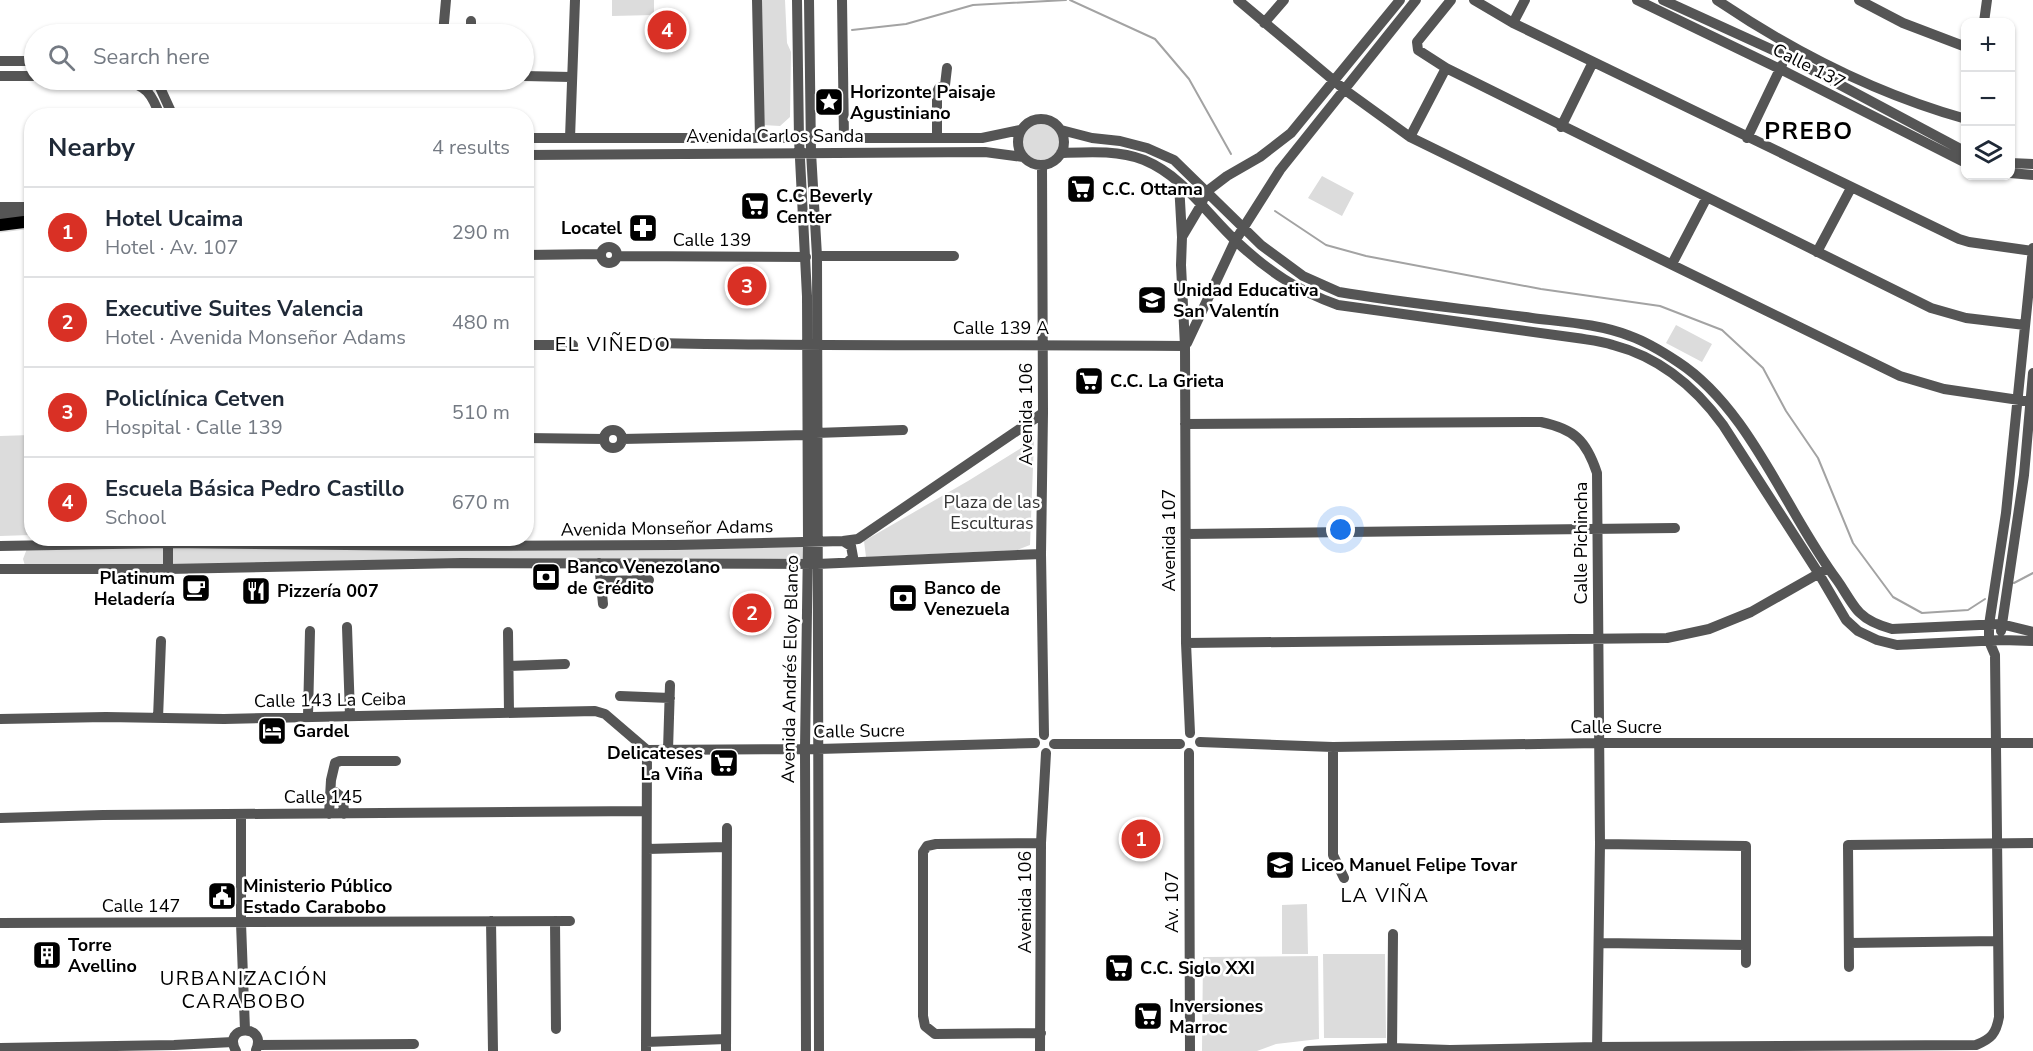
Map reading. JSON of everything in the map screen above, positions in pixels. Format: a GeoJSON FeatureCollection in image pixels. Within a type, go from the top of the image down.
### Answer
{"type":"FeatureCollection","features":[{"type":"Feature","properties":{"kind":"main road"},"geometry":{"type":"LineString","coordinates":[[0,225],[24,222]]}},
{"type":"Feature","properties":{"kind":"street"},"geometry":{"type":"LineString","coordinates":[[444,24],[446,0]]}},
{"type":"Feature","properties":{"kind":"street"},"geometry":{"type":"LineString","coordinates":[[570,138],[575,0]]}},
{"type":"Feature","properties":{"kind":"street"},"geometry":{"type":"LineString","coordinates":[[757,0],[760,138]]}},
{"type":"Feature","properties":{"kind":"street","name":"Avenida Andrés Eloy Blanco"},"geometry":{"type":"LineString","coordinates":[[797,0],[811,256],[812,564],[818,749],[819,1051]]}},
{"type":"Feature","properties":{"kind":"street","name":"Avenida Andrés Eloy Blanco"},"geometry":{"type":"LineString","coordinates":[[805,139],[808,0]]}},
{"type":"Feature","properties":{"kind":"street"},"geometry":{"type":"LineString","coordinates":[[842,0],[844,138]]}},
{"type":"Feature","properties":{"kind":"street"},"geometry":{"type":"LineString","coordinates":[[1238,0],[1345,90],[1410,137],[1906,378],[1944,389],[2031,402]]}},
{"type":"Feature","properties":{"kind":"street"},"geometry":{"type":"LineString","coordinates":[[1182,237],[1206,192],[1227,176],[1260,157],[1291,133],[1400,0]]}},
{"type":"Feature","properties":{"kind":"street"},"geometry":{"type":"LineString","coordinates":[[1185,346],[1235,241],[1280,170],[1416,0]]}},
{"type":"Feature","properties":{"kind":"street"},"geometry":{"type":"LineString","coordinates":[[1451,0],[1417,42],[1418,50],[1446,68],[1706,199],[1931,308],[1966,318],[2025,325]]}},
{"type":"Feature","properties":{"kind":"street"},"geometry":{"type":"LineString","coordinates":[[1308,1051],[1851,1049],[1976,1045],[1990,1039],[1997,1030],[1999,1017],[1995,655],[1989,640],[1989,625],[2006,513],[2033,250],[1969,242],[1959,238],[1747,138],[1514,23],[1474,0]]}},
{"type":"Feature","properties":{"kind":"street"},"geometry":{"type":"LineString","coordinates":[[1514,23],[1525,0]]}},
{"type":"Feature","properties":{"kind":"street","name":"Calle 137"},"geometry":{"type":"LineString","coordinates":[[1637,0],[1780,69],[1961,161]]}},
{"type":"Feature","properties":{"kind":"street"},"geometry":{"type":"LineString","coordinates":[[1663,0],[1786,57],[1961,150]]}},
{"type":"Feature","properties":{"kind":"street"},"geometry":{"type":"LineString","coordinates":[[1717,0],[1762,31],[1820,63],[1884,92],[1961,118]]}},
{"type":"Feature","properties":{"kind":"street"},"geometry":{"type":"LineString","coordinates":[[1859,0],[1903,23],[1961,45]]}},
{"type":"Feature","properties":{"kind":"street"},"geometry":{"type":"LineString","coordinates":[[1985,18],[1987,0]]}},
{"type":"Feature","properties":{"kind":"street"},"geometry":{"type":"LineString","coordinates":[[1264,23],[1282,1]]}},
{"type":"Feature","properties":{"kind":"street"},"geometry":{"type":"LineString","coordinates":[[1747,138],[1786,57]]}},
{"type":"Feature","properties":{"kind":"street"},"geometry":{"type":"LineString","coordinates":[[0,61],[24,62]]}},
{"type":"Feature","properties":{"kind":"street"},"geometry":{"type":"LineString","coordinates":[[1561,127],[1593,62]]}},
{"type":"Feature","properties":{"kind":"street"},"geometry":{"type":"LineString","coordinates":[[937,138],[937,92],[945,85],[947,68]]}},
{"type":"Feature","properties":{"kind":"street"},"geometry":{"type":"LineString","coordinates":[[1410,137],[1446,68]]}},
{"type":"Feature","properties":{"kind":"street"},"geometry":{"type":"LineString","coordinates":[[0,75],[24,76]]}},
{"type":"Feature","properties":{"kind":"street"},"geometry":{"type":"LineString","coordinates":[[534,76],[571,77]]}},
{"type":"Feature","properties":{"kind":"street"},"geometry":{"type":"LineString","coordinates":[[147,90],[157,108]]}},
{"type":"Feature","properties":{"kind":"street"},"geometry":{"type":"LineString","coordinates":[[161,90],[169,108]]}},
{"type":"Feature","properties":{"kind":"street"},"geometry":{"type":"LineString","coordinates":[[1043,118],[1053,122],[1061,130],[1064,139],[1062,153],[1053,162],[1042,165],[1023,157],[1018,147],[1020,130],[1032,120],[1043,118]]}},
{"type":"Feature","properties":{"kind":"street","name":"Avenida Carlos Sanda"},"geometry":{"type":"LineString","coordinates":[[534,138],[982,138],[1020,130]]}},
{"type":"Feature","properties":{"kind":"street"},"geometry":{"type":"LineString","coordinates":[[1061,130],[1147,148],[1174,160],[1261,245],[1303,276],[1339,292],[1578,324],[1631,336],[1656,348],[1693,373],[1717,395],[1745,433],[1851,625],[1877,640],[1897,645],[1989,640],[2033,641]]}},
{"type":"Feature","properties":{"kind":"street","name":"Avenida Carlos Sanda"},"geometry":{"type":"LineString","coordinates":[[534,154],[995,152],[1023,157]]}},
{"type":"Feature","properties":{"kind":"street"},"geometry":{"type":"LineString","coordinates":[[1062,153],[1122,154],[1143,160],[1167,172],[1235,241],[1281,278],[1301,291],[1338,305],[1577,338],[1612,344],[1630,351],[1676,376],[1710,408],[1823,571],[1850,598],[1857,612],[1882,627],[1892,629],[1911,630],[2001,624],[2033,632]]}},
{"type":"Feature","properties":{"kind":"street"},"geometry":{"type":"LineString","coordinates":[[2015,163],[2033,164]]}},
{"type":"Feature","properties":{"kind":"street","name":"Avenida 106"},"geometry":{"type":"LineString","coordinates":[[1042,165],[1041,554],[1044,735]]}},
{"type":"Feature","properties":{"kind":"street"},"geometry":{"type":"LineString","coordinates":[[2015,173],[2033,175]]}},
{"type":"Feature","properties":{"kind":"street","name":"Avenida 107"},"geometry":{"type":"LineString","coordinates":[[1179,183],[1185,346],[1186,644],[1190,733]]}},
{"type":"Feature","properties":{"kind":"street"},"geometry":{"type":"LineString","coordinates":[[1817,252],[1851,188]]}},
{"type":"Feature","properties":{"kind":"street"},"geometry":{"type":"LineString","coordinates":[[1672,264],[1706,199]]}},
{"type":"Feature","properties":{"kind":"street"},"geometry":{"type":"LineString","coordinates":[[0,207],[24,207]]}},
{"type":"Feature","properties":{"kind":"street"},"geometry":{"type":"LineString","coordinates":[[0,216],[24,216]]}},
{"type":"Feature","properties":{"kind":"street","name":"Calle 139"},"geometry":{"type":"LineString","coordinates":[[534,255],[601,254],[603,249],[609,247],[614,248],[618,256],[954,256]]}},
{"type":"Feature","properties":{"kind":"street"},"geometry":{"type":"LineString","coordinates":[[1374,310],[1375,297]]}},
{"type":"Feature","properties":{"kind":"street","name":"Calle 139 A"},"geometry":{"type":"LineString","coordinates":[[656,343],[811,346],[1042,344],[1185,346]]}},
{"type":"Feature","properties":{"kind":"street"},"geometry":{"type":"LineString","coordinates":[[534,345],[573,345]]}},
{"type":"Feature","properties":{"kind":"street"},"geometry":{"type":"LineString","coordinates":[[1995,655],[2002,640],[2001,624],[2028,475],[2033,373]]}},
{"type":"Feature","properties":{"kind":"street","name":"Avenida Monseñor Adams"},"geometry":{"type":"LineString","coordinates":[[534,542],[812,542],[858,539],[1043,413]]}},
{"type":"Feature","properties":{"kind":"street","name":"Calle Pichincha"},"geometry":{"type":"LineString","coordinates":[[1185,424],[1541,422],[1562,427],[1580,439],[1592,458],[1597,473],[1600,844],[1597,1049]]}},
{"type":"Feature","properties":{"kind":"street"},"geometry":{"type":"LineString","coordinates":[[534,438],[603,439],[607,431],[613,430],[620,433],[622,439],[903,430]]}},
{"type":"Feature","properties":{"kind":"street"},"geometry":{"type":"LineString","coordinates":[[1733,440],[1745,433]]}},
{"type":"Feature","properties":{"kind":"street"},"geometry":{"type":"LineString","coordinates":[[1186,534],[1675,528]]}},
{"type":"Feature","properties":{"kind":"street"},"geometry":{"type":"LineString","coordinates":[[843,541],[853,550],[853,557],[847,563]]}},
{"type":"Feature","properties":{"kind":"street","name":"Avenida Monseñor Adams"},"geometry":{"type":"LineString","coordinates":[[0,546],[24,545]]}},
{"type":"Feature","properties":{"kind":"street"},"geometry":{"type":"LineString","coordinates":[[168,546],[168,569]]}},
{"type":"Feature","properties":{"kind":"street"},"geometry":{"type":"LineString","coordinates":[[292,546],[293,567]]}},
{"type":"Feature","properties":{"kind":"street"},"geometry":{"type":"LineString","coordinates":[[413,546],[413,564]]}},
{"type":"Feature","properties":{"kind":"street","name":"Avenida Monseñor Adams"},"geometry":{"type":"LineString","coordinates":[[0,569],[168,569],[413,564],[812,564],[1041,554]]}},
{"type":"Feature","properties":{"kind":"street"},"geometry":{"type":"LineString","coordinates":[[599,563],[603,604]]}},
{"type":"Feature","properties":{"kind":"street","name":"Avenida Andrés Eloy Blanco"},"geometry":{"type":"LineString","coordinates":[[806,1051],[805,748],[812,564]]}},
{"type":"Feature","properties":{"kind":"street"},"geometry":{"type":"LineString","coordinates":[[1186,644],[1667,638],[1709,629],[1751,612],[1823,571]]}},
{"type":"Feature","properties":{"kind":"street"},"geometry":{"type":"LineString","coordinates":[[601,580],[649,580]]}},
{"type":"Feature","properties":{"kind":"street"},"geometry":{"type":"LineString","coordinates":[[347,627],[350,715]]}},
{"type":"Feature","properties":{"kind":"street"},"geometry":{"type":"LineString","coordinates":[[308,716],[310,631]]}},
{"type":"Feature","properties":{"kind":"street"},"geometry":{"type":"LineString","coordinates":[[508,632],[509,713]]}},
{"type":"Feature","properties":{"kind":"street"},"geometry":{"type":"LineString","coordinates":[[158,718],[161,641]]}},
{"type":"Feature","properties":{"kind":"street"},"geometry":{"type":"LineString","coordinates":[[509,666],[565,664]]}},
{"type":"Feature","properties":{"kind":"street"},"geometry":{"type":"LineString","coordinates":[[668,750],[670,685]]}},
{"type":"Feature","properties":{"kind":"street"},"geometry":{"type":"LineString","coordinates":[[620,696],[670,698]]}},
{"type":"Feature","properties":{"kind":"street","name":"Calle 143 La Ceiba"},"geometry":{"type":"LineString","coordinates":[[0,719],[224,719],[595,711],[605,714],[647,750]]}},
{"type":"Feature","properties":{"kind":"street"},"geometry":{"type":"LineString","coordinates":[[1190,733],[1197,736],[1200,742],[1196,752],[1189,753],[1183,750],[1180,744],[1181,737],[1190,733]]}},
{"type":"Feature","properties":{"kind":"street"},"geometry":{"type":"LineString","coordinates":[[1044,735],[1052,738],[1054,744],[1052,750],[1046,753],[1040,752],[1035,743],[1044,735]]}},
{"type":"Feature","properties":{"kind":"street","name":"Calle Sucre"},"geometry":{"type":"LineString","coordinates":[[1200,742],[1333,747],[1599,743],[2033,742]]}},
{"type":"Feature","properties":{"kind":"street","name":"Calle Sucre"},"geometry":{"type":"LineString","coordinates":[[647,750],[818,749],[1035,743]]}},
{"type":"Feature","properties":{"kind":"street"},"geometry":{"type":"LineString","coordinates":[[1054,744],[1180,744]]}},
{"type":"Feature","properties":{"kind":"street"},"geometry":{"type":"LineString","coordinates":[[1333,747],[1333,855],[1344,878]]}},
{"type":"Feature","properties":{"kind":"street"},"geometry":{"type":"LineString","coordinates":[[647,750],[646,1046],[726,1039]]}},
{"type":"Feature","properties":{"kind":"street","name":"Avenida 106"},"geometry":{"type":"LineString","coordinates":[[1040,1051],[1041,843],[1046,753]]}},
{"type":"Feature","properties":{"kind":"street","name":"Av. 107"},"geometry":{"type":"LineString","coordinates":[[1189,753],[1190,1051]]}},
{"type":"Feature","properties":{"kind":"street"},"geometry":{"type":"LineString","coordinates":[[329,814],[332,769],[337,762],[396,761]]}},
{"type":"Feature","properties":{"kind":"street"},"geometry":{"type":"LineString","coordinates":[[331,789],[343,798],[345,814]]}},
{"type":"Feature","properties":{"kind":"street","name":"Calle 145"},"geometry":{"type":"LineString","coordinates":[[0,818],[103,815],[646,811]]}},
{"type":"Feature","properties":{"kind":"street"},"geometry":{"type":"LineString","coordinates":[[241,815],[241,923],[245,1030]]}},
{"type":"Feature","properties":{"kind":"street"},"geometry":{"type":"LineString","coordinates":[[726,1051],[727,828]]}},
{"type":"Feature","properties":{"kind":"street"},"geometry":{"type":"LineString","coordinates":[[1041,843],[927,846],[924,852],[923,1004],[925,1026],[935,1034],[1041,1033]]}},
{"type":"Feature","properties":{"kind":"street"},"geometry":{"type":"LineString","coordinates":[[1849,967],[1848,845],[2033,843]]}},
{"type":"Feature","properties":{"kind":"street"},"geometry":{"type":"LineString","coordinates":[[1600,844],[1746,846],[1746,963]]}},
{"type":"Feature","properties":{"kind":"street"},"geometry":{"type":"LineString","coordinates":[[647,849],[726,848]]}},
{"type":"Feature","properties":{"kind":"street"},"geometry":{"type":"LineString","coordinates":[[491,921],[493,1051]]}},
{"type":"Feature","properties":{"kind":"street"},"geometry":{"type":"LineString","coordinates":[[555,921],[556,1029]]}},
{"type":"Feature","properties":{"kind":"street","name":"Calle 147"},"geometry":{"type":"LineString","coordinates":[[0,923],[570,921]]}},
{"type":"Feature","properties":{"kind":"street"},"geometry":{"type":"LineString","coordinates":[[1392,1049],[1393,934]]}},
{"type":"Feature","properties":{"kind":"street"},"geometry":{"type":"LineString","coordinates":[[1849,943],[1998,941]]}},
{"type":"Feature","properties":{"kind":"street"},"geometry":{"type":"LineString","coordinates":[[1600,943],[1746,945]]}},
{"type":"Feature","properties":{"kind":"street"},"geometry":{"type":"LineString","coordinates":[[0,1048],[174,1045],[234,1047],[238,1033],[245,1030],[255,1034],[257,1048],[414,1044]]}},
{"type":"Feature","properties":{"kind":"green space"},"geometry":{"type":"Polygon","coordinates":[[[612,0],[654,0],[654,15],[612,16],[612,0]]]}},
{"type":"Feature","properties":{"kind":"green space"},"geometry":{"type":"Polygon","coordinates":[[[762,0],[785,0],[787,43],[791,52],[790,117],[780,126],[763,125],[762,0]]]}},
{"type":"Feature","properties":{"kind":"green space"},"geometry":{"type":"Polygon","coordinates":[[[1041,122],[1049,123],[1055,128],[1060,134],[1060,150],[1055,156],[1049,161],[1041,162],[1033,161],[1027,156],[1022,150],[1021,142],[1022,134],[1027,128],[1033,123],[1041,122]]]}},
{"type":"Feature","properties":{"kind":"green space"},"geometry":{"type":"Polygon","coordinates":[[[1322,176],[1354,193],[1342,216],[1308,198],[1322,176]]]}},
{"type":"Feature","properties":{"kind":"green space"},"geometry":{"type":"Polygon","coordinates":[[[1676,325],[1712,344],[1702,362],[1666,343],[1676,325]]]}},
{"type":"Feature","properties":{"kind":"green space"},"geometry":{"type":"Polygon","coordinates":[[[24,435],[24,535],[0,536],[0,436],[24,435]]]}},
{"type":"Feature","properties":{"kind":"green space","name":"Plaza de las Esculturas"},"geometry":{"type":"Polygon","coordinates":[[[1034,440],[1030,545],[1017,550],[866,557],[864,541],[1034,440]]]}},
{"type":"Feature","properties":{"kind":"green space"},"geometry":{"type":"Polygon","coordinates":[[[808,543],[807,564],[26,569],[23,559],[28,546],[534,546],[534,544],[808,543]]]}},
{"type":"Feature","properties":{"kind":"green space"},"geometry":{"type":"Polygon","coordinates":[[[1307,904],[1308,954],[1282,954],[1282,905],[1307,904]]]}},
{"type":"Feature","properties":{"kind":"green space"},"geometry":{"type":"Polygon","coordinates":[[[1323,954],[1385,954],[1386,1038],[1324,1038],[1323,954]]]}},
{"type":"Feature","properties":{"kind":"green space"},"geometry":{"type":"Polygon","coordinates":[[[1318,956],[1319,1039],[1276,1044],[1257,1051],[1202,1051],[1203,957],[1318,956]]]}},
{"type":"Feature","properties":{"kind":"waterway"},"geometry":{"type":"LineString","coordinates":[[852,30],[906,24],[973,5],[1066,0]]}},
{"type":"Feature","properties":{"kind":"waterway"},"geometry":{"type":"LineString","coordinates":[[1070,0],[1155,39],[1189,79],[1231,154]]}},
{"type":"Feature","properties":{"kind":"waterway"},"geometry":{"type":"LineString","coordinates":[[1275,211],[1326,245],[1366,256],[1541,289],[1660,306],[1722,330],[1763,368],[1786,411],[1818,458],[1853,543],[1893,597],[1922,613],[1968,610],[1985,599]]}},
{"type":"Feature","properties":{"kind":"waterway"},"geometry":{"type":"LineString","coordinates":[[2014,583],[2033,573]]}},
{"type":"Feature","properties":{"kind":"place","name":"Escuela Básica Pedro Castillo"},"geometry":{"type":"Point","coordinates":[667,30]}},
{"type":"Feature","properties":{"kind":"place","name":"Horizonte Paisaje Agustiniano"},"geometry":{"type":"Point","coordinates":[829,102]}},
{"type":"Feature","properties":{"kind":"place","name":"C.C. Ottama"},"geometry":{"type":"Point","coordinates":[1081,189]}},
{"type":"Feature","properties":{"kind":"place","name":"C.C Beverly Center"},"geometry":{"type":"Point","coordinates":[755,206]}},
{"type":"Feature","properties":{"kind":"place","name":"Locatel"},"geometry":{"type":"Point","coordinates":[643,228]}},
{"type":"Feature","properties":{"kind":"place","name":"Policlínica Cetven"},"geometry":{"type":"Point","coordinates":[747,286]}},
{"type":"Feature","properties":{"kind":"place","name":"Unidad Educativa San Valentín"},"geometry":{"type":"Point","coordinates":[1152,300]}},
{"type":"Feature","properties":{"kind":"place","name":"C.C. La Grieta"},"geometry":{"type":"Point","coordinates":[1089,381]}},
{"type":"Feature","properties":{"kind":"place","name":"Banco Venezolano de Crédito"},"geometry":{"type":"Point","coordinates":[546,577]}},
{"type":"Feature","properties":{"kind":"place","name":"Platinum Heladería"},"geometry":{"type":"Point","coordinates":[196,588]}},
{"type":"Feature","properties":{"kind":"place","name":"Pizzería 007"},"geometry":{"type":"Point","coordinates":[256,591]}},
{"type":"Feature","properties":{"kind":"place","name":"Banco de Venezuela"},"geometry":{"type":"Point","coordinates":[903,598]}},
{"type":"Feature","properties":{"kind":"place","name":"Executive Suites Valencia"},"geometry":{"type":"Point","coordinates":[752,613]}},
{"type":"Feature","properties":{"kind":"place","name":"Gardel"},"geometry":{"type":"Point","coordinates":[272,731]}},
{"type":"Feature","properties":{"kind":"place","name":"Delicateses La Viña"},"geometry":{"type":"Point","coordinates":[724,763]}},
{"type":"Feature","properties":{"kind":"place","name":"Hotel Ucaima"},"geometry":{"type":"Point","coordinates":[1141,839]}},
{"type":"Feature","properties":{"kind":"place","name":"Liceo Manuel Felipe Tovar"},"geometry":{"type":"Point","coordinates":[1280,865]}},
{"type":"Feature","properties":{"kind":"place","name":"Ministerio Público Estado Carabobo"},"geometry":{"type":"Point","coordinates":[222,896]}},
{"type":"Feature","properties":{"kind":"place","name":"Torre Avellino"},"geometry":{"type":"Point","coordinates":[47,955]}},
{"type":"Feature","properties":{"kind":"place","name":"C.C. Siglo XXI"},"geometry":{"type":"Point","coordinates":[1119,968]}},
{"type":"Feature","properties":{"kind":"place","name":"Inversiones Marroc"},"geometry":{"type":"Point","coordinates":[1148,1016]}},
{"type":"Feature","properties":{"kind":"district","name":"PREBO"},"geometry":{"type":"Point","coordinates":[1809,131]}},
{"type":"Feature","properties":{"kind":"district","name":"EL VIÑEDO"},"geometry":{"type":"Point","coordinates":[613,344]}},
{"type":"Feature","properties":{"kind":"district","name":"LA VIÑA"},"geometry":{"type":"Point","coordinates":[1385,895]}},
{"type":"Feature","properties":{"kind":"district","name":"URBANIZACIÓN CARABOBO"},"geometry":{"type":"Point","coordinates":[244,990]}}]}
